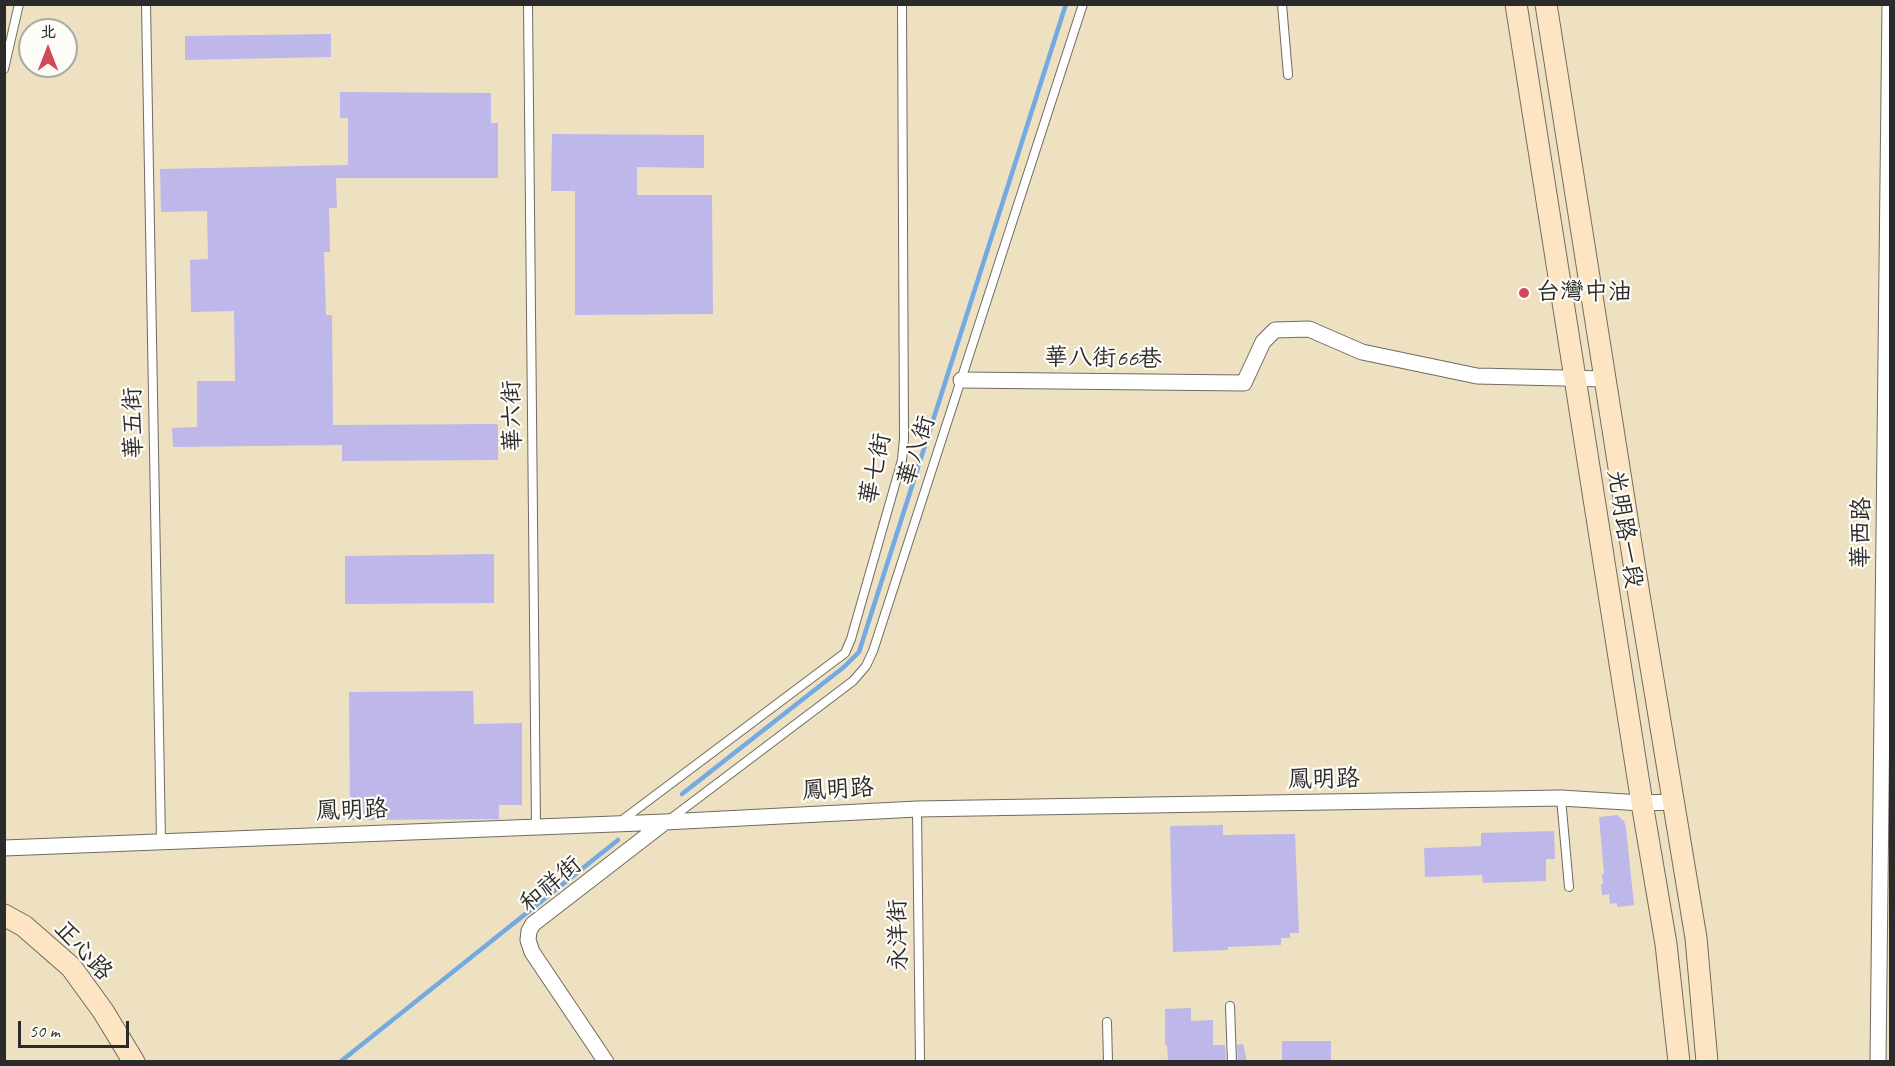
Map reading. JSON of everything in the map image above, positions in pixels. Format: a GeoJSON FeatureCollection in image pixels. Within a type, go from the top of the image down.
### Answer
{"type":"FeatureCollection","features":[{"type":"Feature","properties":{"kind":"street","name":"光明路一段"},"geometry":{"type":"LineString","coordinates":[[1516,4],[1666,944],[1679,1062]]}},
{"type":"Feature","properties":{"kind":"street","name":"光明路一段"},"geometry":{"type":"LineString","coordinates":[[1546,4],[1696,938],[1707,1062]]}},
{"type":"Feature","properties":{"kind":"street","name":"華西路"},"geometry":{"type":"LineString","coordinates":[[1878,1062],[1884,1030],[1890,4]]}},
{"type":"Feature","properties":{"kind":"street"},"geometry":{"type":"LineString","coordinates":[[1549,217],[1579,210]]}},
{"type":"Feature","properties":{"kind":"street","name":"華八街66巷"},"geometry":{"type":"LineString","coordinates":[[961,380],[1244,383],[1263,342],[1275,330],[1309,329],[1362,352],[1477,376],[1575,378]]}},
{"type":"Feature","properties":{"kind":"street"},"geometry":{"type":"LineString","coordinates":[[1575,378],[1605,379]]}},
{"type":"Feature","properties":{"kind":"street","name":"鳳明路"},"geometry":{"type":"LineString","coordinates":[[4,848],[665,822],[917,809],[1561,798],[1642,803],[1674,802]]}},
{"type":"Feature","properties":{"kind":"street","name":"和祥街"},"geometry":{"type":"LineString","coordinates":[[606,1062],[532,952],[528,940],[529,931],[533,924],[665,822]]}},
{"type":"Feature","properties":{"kind":"street","name":"正心路"},"geometry":{"type":"LineString","coordinates":[[4,915],[24,926],[70,967],[103,1011],[134,1062]]}},
{"type":"Feature","properties":{"kind":"lane"},"geometry":{"type":"LineString","coordinates":[[4,69],[19,4]]}},
{"type":"Feature","properties":{"kind":"lane","name":"華五街"},"geometry":{"type":"LineString","coordinates":[[146,4],[161,842]]}},
{"type":"Feature","properties":{"kind":"lane","name":"華六街"},"geometry":{"type":"LineString","coordinates":[[528,4],[536,826]]}},
{"type":"Feature","properties":{"kind":"lane","name":"華七街"},"geometry":{"type":"LineString","coordinates":[[619,823],[845,653],[851,639],[902,460],[904,439],[902,4]]}},
{"type":"Feature","properties":{"kind":"lane","name":"華八街"},"geometry":{"type":"LineString","coordinates":[[665,822],[853,681],[866,666],[873,651],[1083,4]]}},
{"type":"Feature","properties":{"kind":"lane"},"geometry":{"type":"LineString","coordinates":[[1282,4],[1288,75]]}},
{"type":"Feature","properties":{"kind":"lane"},"geometry":{"type":"LineString","coordinates":[[1561,798],[1569,887]]}},
{"type":"Feature","properties":{"kind":"lane","name":"永洋街"},"geometry":{"type":"LineString","coordinates":[[917,809],[920,1062]]}},
{"type":"Feature","properties":{"kind":"lane"},"geometry":{"type":"LineString","coordinates":[[1230,1006],[1232,1062]]}},
{"type":"Feature","properties":{"kind":"lane"},"geometry":{"type":"LineString","coordinates":[[1107,1022],[1108,1062]]}},
{"type":"Feature","properties":{"kind":"building"},"geometry":{"type":"Polygon","coordinates":[[[331,34],[331,57],[185,60],[185,36],[331,34]]]}},
{"type":"Feature","properties":{"kind":"building"},"geometry":{"type":"Polygon","coordinates":[[[340,92],[491,93],[491,123],[498,123],[498,178],[336,178],[337,208],[329,208],[330,252],[324,252],[326,315],[332,315],[333,425],[498,424],[498,460],[342,461],[342,445],[173,447],[172,428],[197,427],[197,381],[235,381],[234,311],[191,312],[190,260],[208,259],[207,211],[161,212],[160,169],[348,165],[348,118],[340,118],[340,92]]]}},
{"type":"Feature","properties":{"kind":"building"},"geometry":{"type":"Polygon","coordinates":[[[552,134],[704,135],[704,168],[637,167],[637,195],[712,195],[713,314],[575,315],[575,191],[551,191],[552,134]]]}},
{"type":"Feature","properties":{"kind":"building"},"geometry":{"type":"Polygon","coordinates":[[[494,554],[494,603],[345,604],[345,556],[494,554]]]}},
{"type":"Feature","properties":{"kind":"building"},"geometry":{"type":"Polygon","coordinates":[[[473,691],[474,724],[522,723],[522,805],[499,805],[499,819],[350,820],[349,692],[473,691]]]}},
{"type":"Feature","properties":{"kind":"building"},"geometry":{"type":"Polygon","coordinates":[[[1617,815],[1624,821],[1626,828],[1634,905],[1617,907],[1617,903],[1610,904],[1609,894],[1602,895],[1601,884],[1603,884],[1602,874],[1604,874],[1599,817],[1617,815]]]}},
{"type":"Feature","properties":{"kind":"building"},"geometry":{"type":"Polygon","coordinates":[[[1223,825],[1223,835],[1295,834],[1299,933],[1290,933],[1290,938],[1281,938],[1281,945],[1173,952],[1170,826],[1223,825]]]}},
{"type":"Feature","properties":{"kind":"building"},"geometry":{"type":"Polygon","coordinates":[[[1554,831],[1555,859],[1546,859],[1546,881],[1483,883],[1482,875],[1425,877],[1424,848],[1481,846],[1481,833],[1554,831]]]}},
{"type":"Feature","properties":{"kind":"building"},"geometry":{"type":"Polygon","coordinates":[[[1191,1008],[1191,1021],[1213,1020],[1213,1045],[1225,1045],[1226,1062],[1168,1062],[1167,1045],[1165,1045],[1165,1009],[1191,1008]]]}},
{"type":"Feature","properties":{"kind":"building"},"geometry":{"type":"Polygon","coordinates":[[[1282,1041],[1331,1041],[1331,1062],[1282,1062],[1282,1041]]]}},
{"type":"Feature","properties":{"kind":"building"},"geometry":{"type":"Polygon","coordinates":[[[1243,1044],[1247,1062],[1238,1062],[1237,1045],[1243,1044]]]}},
{"type":"Feature","properties":{"kind":"waterway"},"geometry":{"type":"LineString","coordinates":[[682,794],[844,667],[859,652],[1066,4]]}},
{"type":"Feature","properties":{"kind":"waterway"},"geometry":{"type":"LineString","coordinates":[[340,1062],[618,840]]}},
{"type":"Feature","properties":{"kind":"place","name":"台灣中油"},"geometry":{"type":"Point","coordinates":[1524,293]}}]}
